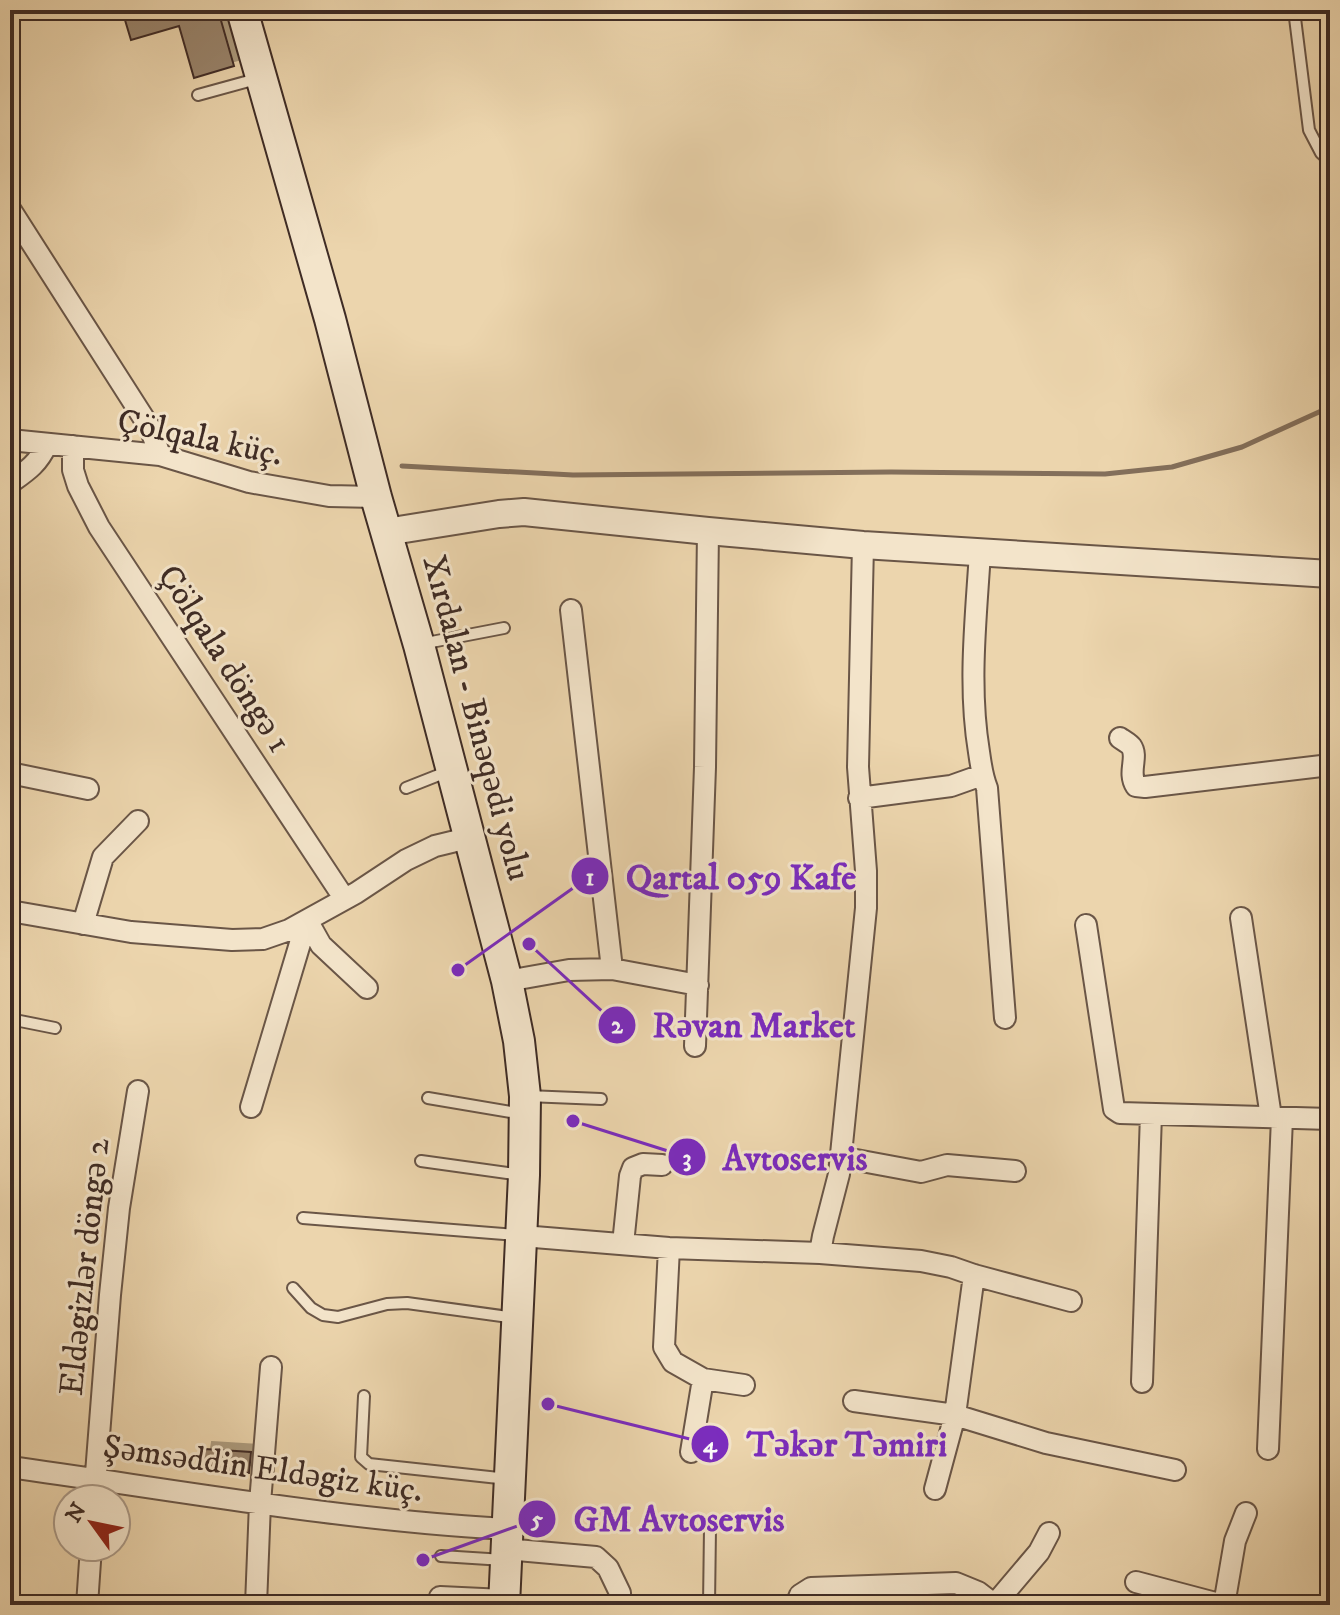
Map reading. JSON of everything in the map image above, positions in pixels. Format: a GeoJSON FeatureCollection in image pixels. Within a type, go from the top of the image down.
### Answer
{"type":"FeatureCollection","features":[{"type":"Feature","properties":{"kind":"main road","name":"Xırdalan - Binəqədi yolu"},"geometry":{"type":"LineString","coordinates":[[242,10],[419,645],[507,981],[519,1041],[525,1106],[524,1175],[504,1603]]}},
{"type":"Feature","properties":{"kind":"street"},"geometry":{"type":"LineString","coordinates":[[10,209],[150,428],[160,455]]}},
{"type":"Feature","properties":{"kind":"street","name":"Çölqala küç."},"geometry":{"type":"LineString","coordinates":[[10,440],[160,455],[260,485],[329,496],[376,497]]}},
{"type":"Feature","properties":{"kind":"street"},"geometry":{"type":"LineString","coordinates":[[10,483],[41,458],[47,444]]}},
{"type":"Feature","properties":{"kind":"street","name":"Çölqala döngə 1"},"geometry":{"type":"LineString","coordinates":[[73,446],[75,478],[99,527],[344,898]]}},
{"type":"Feature","properties":{"kind":"street"},"geometry":{"type":"LineString","coordinates":[[386,532],[524,512],[863,545],[1330,574]]}},
{"type":"Feature","properties":{"kind":"street"},"geometry":{"type":"LineString","coordinates":[[695,1046],[705,767],[708,531]]}},
{"type":"Feature","properties":{"kind":"street"},"geometry":{"type":"LineString","coordinates":[[820,1253],[836,1188],[866,908],[858,767],[863,545]]}},
{"type":"Feature","properties":{"kind":"street"},"geometry":{"type":"LineString","coordinates":[[980,552],[973,706],[990,811],[1005,1018]]}},
{"type":"Feature","properties":{"kind":"street"},"geometry":{"type":"LineString","coordinates":[[571,610],[612,969]]}},
{"type":"Feature","properties":{"kind":"street"},"geometry":{"type":"LineString","coordinates":[[1120,738],[1131,745],[1131,778],[1136,786],[1330,765]]}},
{"type":"Feature","properties":{"kind":"street"},"geometry":{"type":"LineString","coordinates":[[10,773],[88,789]]}},
{"type":"Feature","properties":{"kind":"street"},"geometry":{"type":"LineString","coordinates":[[859,798],[951,786],[982,775]]}},
{"type":"Feature","properties":{"kind":"street"},"geometry":{"type":"LineString","coordinates":[[83,924],[103,857],[138,821]]}},
{"type":"Feature","properties":{"kind":"street"},"geometry":{"type":"LineString","coordinates":[[10,911],[131,932],[232,940],[263,939],[289,930],[406,860],[435,846],[468,838]]}},
{"type":"Feature","properties":{"kind":"street"},"geometry":{"type":"LineString","coordinates":[[1241,918],[1277,1118],[1268,1449]]}},
{"type":"Feature","properties":{"kind":"street"},"geometry":{"type":"LineString","coordinates":[[307,920],[321,945],[367,988]]}},
{"type":"Feature","properties":{"kind":"street"},"geometry":{"type":"LineString","coordinates":[[251,1107],[307,920]]}},
{"type":"Feature","properties":{"kind":"street"},"geometry":{"type":"LineString","coordinates":[[1086,925],[1114,1109],[1120,1113],[1330,1119]]}},
{"type":"Feature","properties":{"kind":"street"},"geometry":{"type":"LineString","coordinates":[[507,981],[569,970],[612,969],[698,985]]}},
{"type":"Feature","properties":{"kind":"street","name":"Eldəgizlər döngə 2"},"geometry":{"type":"LineString","coordinates":[[95,1483],[119,1208],[138,1091]]}},
{"type":"Feature","properties":{"kind":"street"},"geometry":{"type":"LineString","coordinates":[[1142,1382],[1151,1114]]}},
{"type":"Feature","properties":{"kind":"street"},"geometry":{"type":"LineString","coordinates":[[840,1157],[921,1172],[947,1165],[1015,1171]]}},
{"type":"Feature","properties":{"kind":"street"},"geometry":{"type":"LineString","coordinates":[[623,1244],[633,1168],[643,1164],[662,1165]]}},
{"type":"Feature","properties":{"kind":"street"},"geometry":{"type":"LineString","coordinates":[[522,1236],[669,1248],[820,1253],[921,1261],[1071,1301]]}},
{"type":"Feature","properties":{"kind":"street"},"geometry":{"type":"LineString","coordinates":[[669,1248],[664,1347],[673,1362],[703,1379],[744,1385]]}},
{"type":"Feature","properties":{"kind":"street"},"geometry":{"type":"LineString","coordinates":[[935,1489],[955,1415],[974,1275]]}},
{"type":"Feature","properties":{"kind":"street"},"geometry":{"type":"LineString","coordinates":[[256,1605],[260,1503],[271,1367]]}},
{"type":"Feature","properties":{"kind":"street"},"geometry":{"type":"LineString","coordinates":[[691,1452],[703,1379]]}},
{"type":"Feature","properties":{"kind":"street"},"geometry":{"type":"LineString","coordinates":[[854,1401],[955,1415],[1046,1443],[1175,1470]]}},
{"type":"Feature","properties":{"kind":"street","name":"Şəmsəddin Eldəgiz küç."},"geometry":{"type":"LineString","coordinates":[[10,1467],[72,1483]]}},
{"type":"Feature","properties":{"kind":"street","name":"Şəmsəddin Eldəgiz küç."},"geometry":{"type":"LineString","coordinates":[[132,1492],[260,1503],[449,1526],[507,1546],[596,1557],[608,1568],[620,1593]]}},
{"type":"Feature","properties":{"kind":"street"},"geometry":{"type":"LineString","coordinates":[[1136,1582],[1224,1605],[1235,1541],[1246,1513]]}},
{"type":"Feature","properties":{"kind":"street"},"geometry":{"type":"LineString","coordinates":[[796,1605],[800,1595],[811,1588],[956,1583],[978,1592],[995,1605],[1039,1552],[1049,1533]]}},
{"type":"Feature","properties":{"kind":"street"},"geometry":{"type":"LineString","coordinates":[[87,1605],[90,1563]]}},
{"type":"Feature","properties":{"kind":"street"},"geometry":{"type":"LineString","coordinates":[[440,1597],[504,1603]]}},
{"type":"Feature","properties":{"kind":"lane"},"geometry":{"type":"LineString","coordinates":[[1294,10],[1309,130],[1321,153],[1330,161]]}},
{"type":"Feature","properties":{"kind":"lane"},"geometry":{"type":"LineString","coordinates":[[198,95],[262,78]]}},
{"type":"Feature","properties":{"kind":"lane"},"geometry":{"type":"LineString","coordinates":[[419,645],[504,628]]}},
{"type":"Feature","properties":{"kind":"lane"},"geometry":{"type":"LineString","coordinates":[[406,788],[451,770]]}},
{"type":"Feature","properties":{"kind":"lane"},"geometry":{"type":"LineString","coordinates":[[10,1019],[55,1028]]}},
{"type":"Feature","properties":{"kind":"lane"},"geometry":{"type":"LineString","coordinates":[[428,1098],[525,1106],[601,1099]]}},
{"type":"Feature","properties":{"kind":"lane"},"geometry":{"type":"LineString","coordinates":[[421,1161],[524,1175]]}},
{"type":"Feature","properties":{"kind":"lane"},"geometry":{"type":"LineString","coordinates":[[303,1218],[522,1236]]}},
{"type":"Feature","properties":{"kind":"lane"},"geometry":{"type":"LineString","coordinates":[[293,1288],[311,1308],[323,1315],[338,1317],[387,1304],[407,1303],[518,1318]]}},
{"type":"Feature","properties":{"kind":"lane"},"geometry":{"type":"LineString","coordinates":[[364,1396],[361,1457],[369,1464],[510,1479]]}},
{"type":"Feature","properties":{"kind":"lane"},"geometry":{"type":"LineString","coordinates":[[709,1605],[710,1528]]}},
{"type":"Feature","properties":{"kind":"lane"},"geometry":{"type":"LineString","coordinates":[[441,1556],[507,1546]]}},
{"type":"Feature","properties":{"kind":"building"},"geometry":{"type":"Polygon","coordinates":[[[122,10],[218,10],[234,66],[194,78],[179,26],[131,40],[122,10]]]}},
{"type":"Feature","properties":{"kind":"building"},"geometry":{"type":"Polygon","coordinates":[[[205,1449],[251,1452],[249,1473],[202,1468],[205,1449]]]}},
{"type":"Feature","properties":{"kind":"waterway"},"geometry":{"type":"LineString","coordinates":[[402,466],[573,475],[891,472],[1105,474],[1172,467],[1242,447],[1330,407]]}},
{"type":"Feature","properties":{"kind":"place","name":"Rəvan Market"},"geometry":{"type":"Point","coordinates":[529,944]}},
{"type":"Feature","properties":{"kind":"place","name":"Qartal 059 Kafe"},"geometry":{"type":"Point","coordinates":[458,970]}},
{"type":"Feature","properties":{"kind":"place","name":"Avtoservis"},"geometry":{"type":"Point","coordinates":[573,1121]}},
{"type":"Feature","properties":{"kind":"place","name":"Təkər Təmiri"},"geometry":{"type":"Point","coordinates":[548,1404]}},
{"type":"Feature","properties":{"kind":"place","name":"GM Avtoservis"},"geometry":{"type":"Point","coordinates":[423,1560]}}]}
